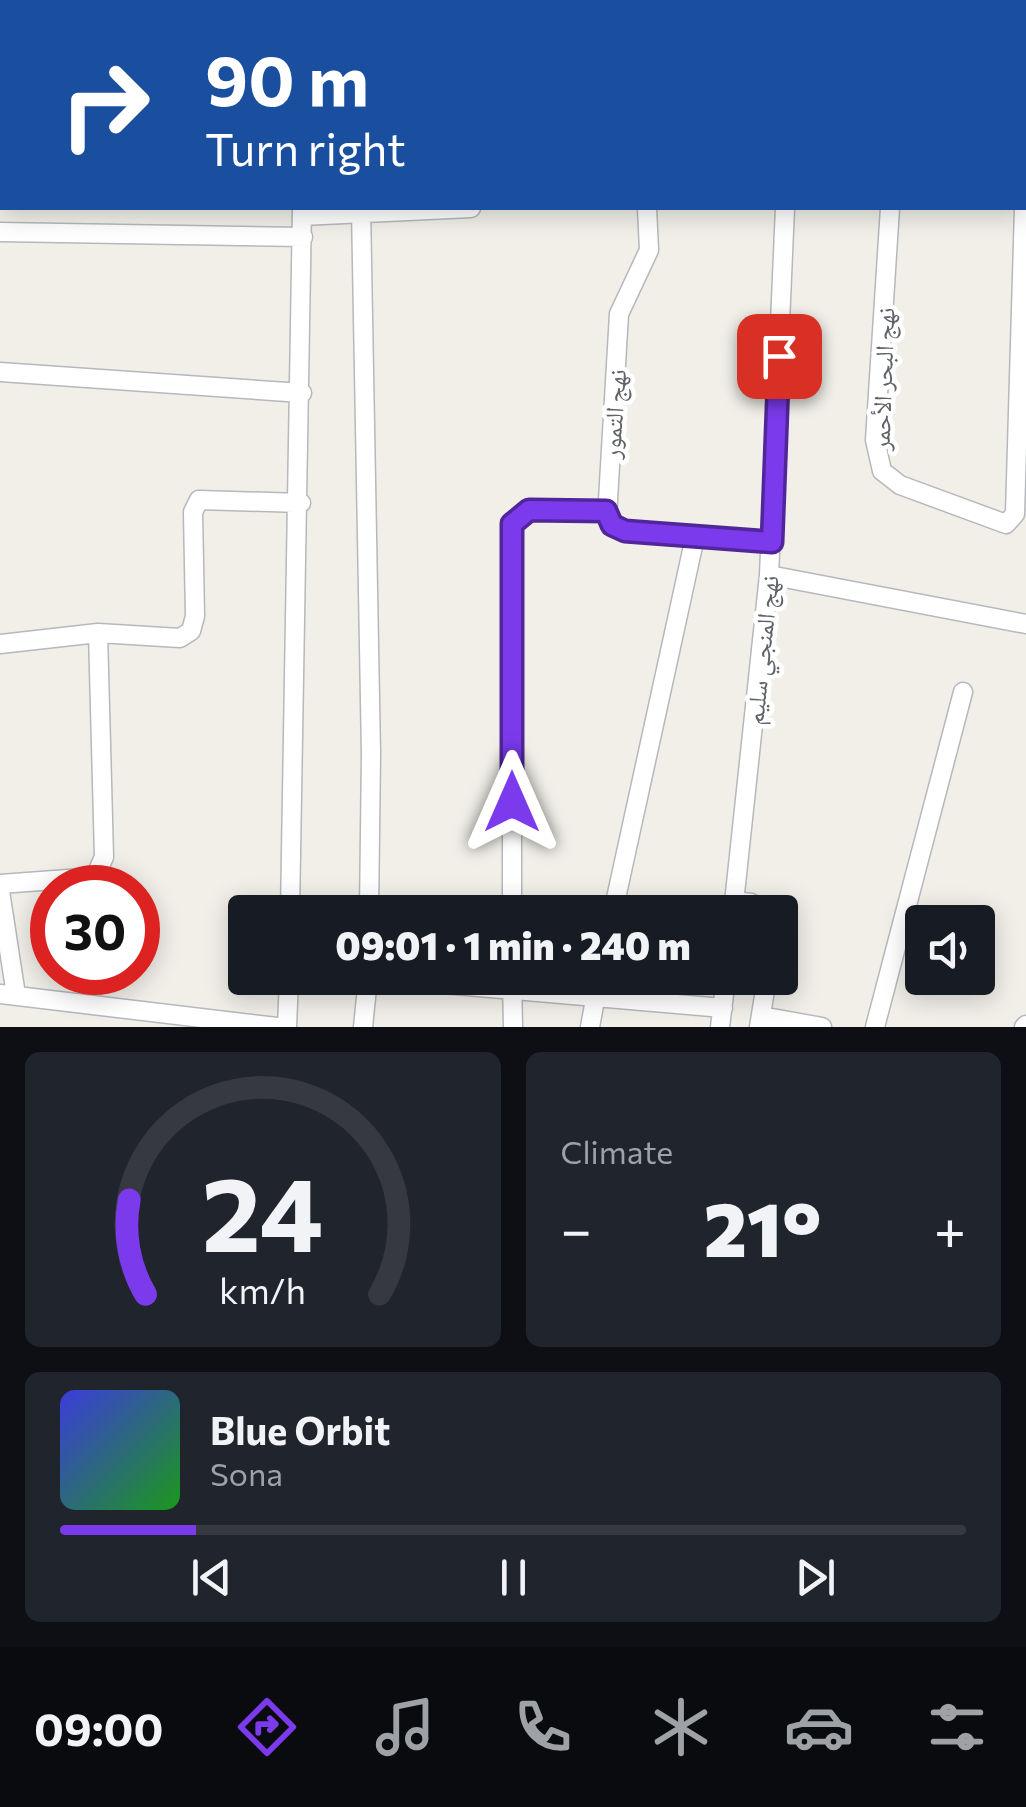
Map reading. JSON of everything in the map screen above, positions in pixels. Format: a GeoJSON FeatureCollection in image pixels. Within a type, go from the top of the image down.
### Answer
{"type":"FeatureCollection","features":[{"type":"Feature","properties":{"kind":"street"},"geometry":{"type":"LineString","coordinates":[[290,895],[301,502],[302,212],[416,210]]}},
{"type":"Feature","properties":{"kind":"street","name":"نهج التمور"},"geometry":{"type":"LineString","coordinates":[[606,511],[619,314],[649,250],[647,210]]}},
{"type":"Feature","properties":{"kind":"street","name":"نهج المنجي سليم"},"geometry":{"type":"LineString","coordinates":[[735,895],[770,576],[785,210]]}},
{"type":"Feature","properties":{"kind":"street","name":"نهج البحر الأحمر"},"geometry":{"type":"LineString","coordinates":[[890,210],[875,440],[882,470],[912,490],[1009,524],[1014,514],[1024,210]]}},
{"type":"Feature","properties":{"kind":"street"},"geometry":{"type":"LineString","coordinates":[[361,212],[371,754],[369,895]]}},
{"type":"Feature","properties":{"kind":"street"},"geometry":{"type":"LineString","coordinates":[[0,232],[303,237]]}},
{"type":"Feature","properties":{"kind":"street"},"geometry":{"type":"LineString","coordinates":[[0,372],[302,393]]}},
{"type":"Feature","properties":{"kind":"street"},"geometry":{"type":"LineString","coordinates":[[0,644],[98,633],[180,638],[191,631],[195,616],[193,512],[199,500],[301,502]]}},
{"type":"Feature","properties":{"kind":"street"},"geometry":{"type":"LineString","coordinates":[[512,895],[512,524],[529,510],[606,511],[620,530],[772,542]]}},
{"type":"Feature","properties":{"kind":"street"},"geometry":{"type":"LineString","coordinates":[[617,895],[696,537]]}},
{"type":"Feature","properties":{"kind":"street"},"geometry":{"type":"LineString","coordinates":[[770,576],[1026,624]]}},
{"type":"Feature","properties":{"kind":"street"},"geometry":{"type":"LineString","coordinates":[[98,633],[102,868],[95,877],[0,888],[8,995],[277,1027]]}},
{"type":"Feature","properties":{"kind":"street"},"geometry":{"type":"LineString","coordinates":[[875,1027],[963,692]]}},
{"type":"Feature","properties":{"kind":"street"},"geometry":{"type":"LineString","coordinates":[[288,1027],[289,995]]}},
{"type":"Feature","properties":{"kind":"street"},"geometry":{"type":"LineString","coordinates":[[363,1027],[368,995]]}},
{"type":"Feature","properties":{"kind":"street"},"geometry":{"type":"LineString","coordinates":[[512,995],[513,1027]]}},
{"type":"Feature","properties":{"kind":"street"},"geometry":{"type":"LineString","coordinates":[[590,1027],[596,995]]}},
{"type":"Feature","properties":{"kind":"street"},"geometry":{"type":"LineString","coordinates":[[629,995],[721,1018]]}},
{"type":"Feature","properties":{"kind":"street"},"geometry":{"type":"LineString","coordinates":[[764,995],[760,1022],[822,1027]]}},
{"type":"Feature","properties":{"kind":"route"},"geometry":{"type":"LineString","coordinates":[[512,802],[512,524],[529,510],[606,511],[612,525],[625,531],[772,542],[779,356]]}}]}
